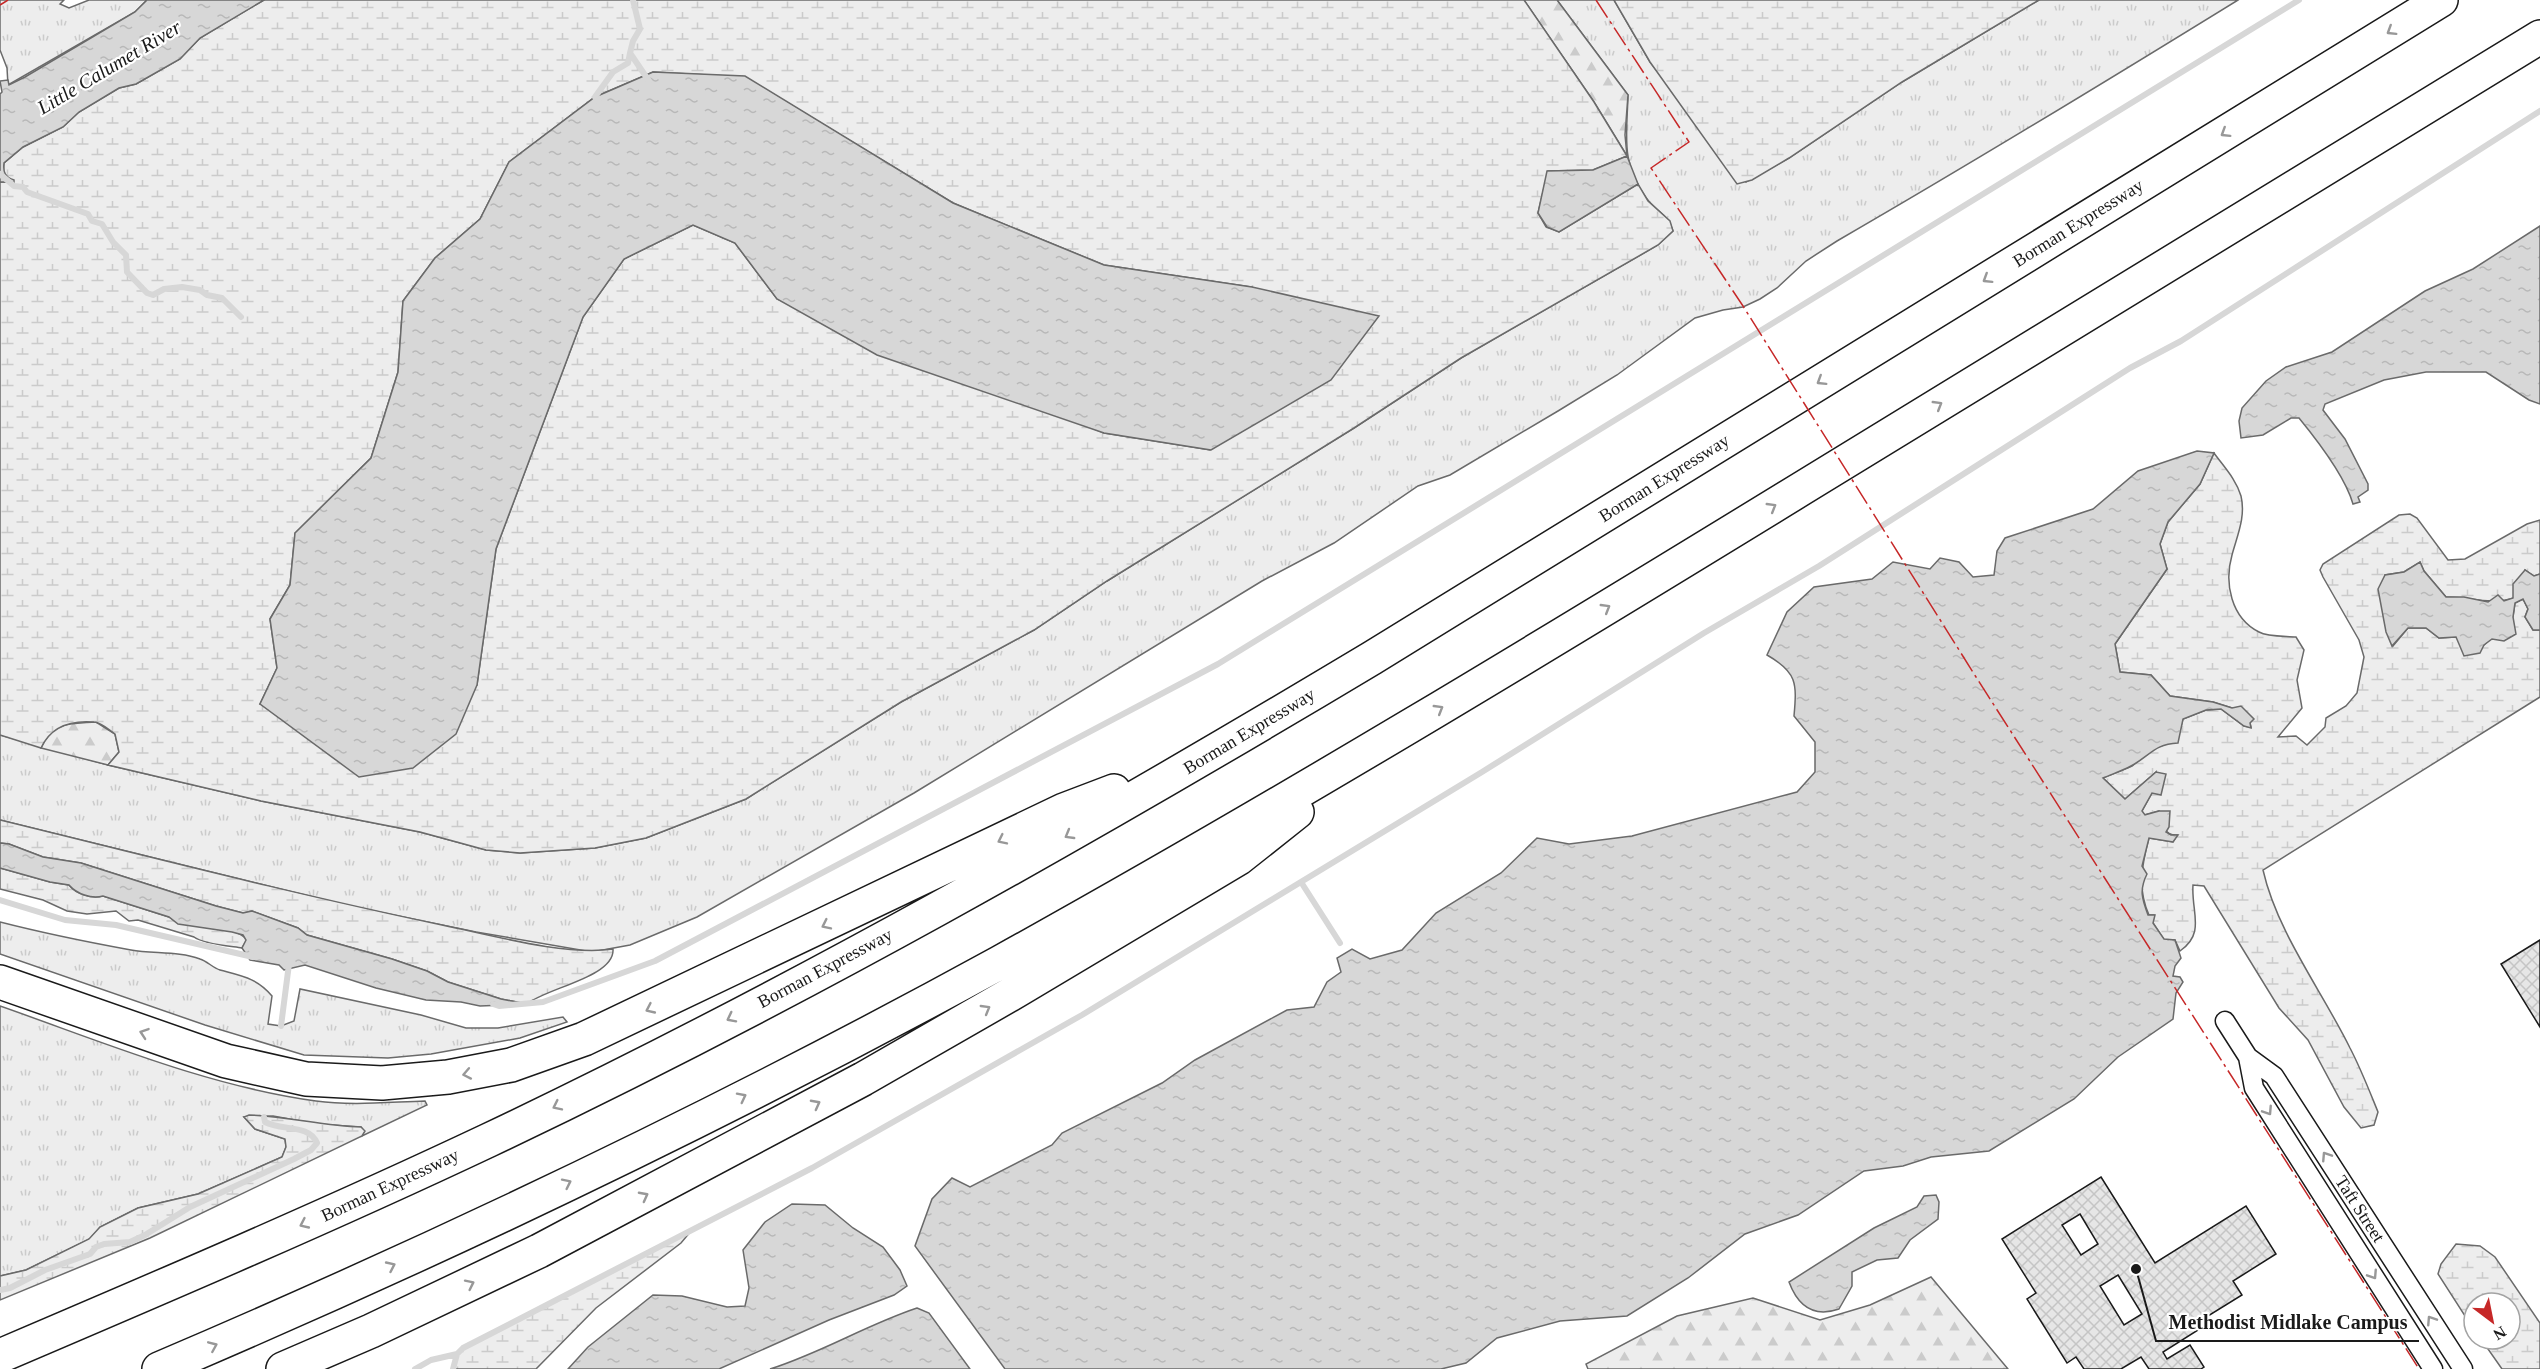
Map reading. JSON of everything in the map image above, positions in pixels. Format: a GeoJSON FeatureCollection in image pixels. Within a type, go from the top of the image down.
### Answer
{"type":"FeatureCollection","features":[{"type":"Feature","properties":{"kind":"highway","name":"Borman Expressway"},"geometry":{"type":"LineString","coordinates":[[0,1356],[230,1259],[489,1140],[830,967],[1211,754],[1372,658],[2441,0]]}},
{"type":"Feature","properties":{"kind":"highway"},"geometry":{"type":"LineString","coordinates":[[159,1369],[257,1327],[514,1209],[837,1049],[996,964],[1389,740],[2540,37]]}},
{"type":"Feature","properties":{"kind":"highway"},"geometry":{"type":"LineString","coordinates":[[283,1369],[371,1331],[539,1251],[863,1079],[1018,990],[1239,858],[1389,740]]}},
{"type":"Feature","properties":{"kind":"highway"},"geometry":{"type":"LineString","coordinates":[[0,982],[226,1061],[306,1079],[382,1083],[459,1075],[511,1065],[584,1039],[1064,810],[1211,754]]}},
{"type":"Feature","properties":{"kind":"highway"},"geometry":{"type":"LineString","coordinates":[[308,1369],[371,1331]]}},
{"type":"Feature","properties":{"kind":"street","name":"Taft Street"},"geometry":{"type":"LineString","coordinates":[[2225,1021],[2248,1057],[2274,1076],[2463,1369]]}},
{"type":"Feature","properties":{"kind":"street","name":"Taft Street"},"geometry":{"type":"LineString","coordinates":[[2248,1057],[2254,1088],[2433,1369]]}},
{"type":"Feature","properties":{"kind":"green space"},"geometry":{"type":"Polygon","coordinates":[[[0,0],[64,0],[60,4],[69,8],[89,0],[147,0],[135,12],[8,85],[7,68],[0,50],[0,0]]]}},
{"type":"Feature","properties":{"kind":"green space"},"geometry":{"type":"Polygon","coordinates":[[[264,0],[1524,0],[1594,102],[1627,156],[1593,170],[1548,171],[1538,213],[1546,227],[1559,232],[1638,184],[1648,201],[1670,221],[1673,231],[1658,245],[1461,358],[1354,428],[1107,581],[1034,630],[901,702],[746,799],[646,838],[595,848],[520,853],[486,850],[420,832],[261,801],[108,765],[119,752],[115,734],[97,722],[77,722],[62,726],[50,734],[41,748],[0,735],[0,182],[9,182],[13,185],[3,172],[4,163],[23,147],[63,127],[79,112],[119,88],[136,84],[180,59],[200,38],[264,0]],[[653,72],[595,97],[509,162],[480,219],[435,258],[403,301],[398,372],[371,458],[295,533],[290,585],[270,619],[277,668],[260,704],[477,685],[496,549],[583,317],[624,259],[693,225],[735,243],[777,299],[1104,433],[1210,450],[1252,287],[1104,265],[953,203],[745,77],[653,72]]]}},
{"type":"Feature","properties":{"kind":"green space"},"geometry":{"type":"Polygon","coordinates":[[[1524,0],[1557,0],[1628,95],[1625,135],[1627,156],[1594,102],[1524,0]]]}},
{"type":"Feature","properties":{"kind":"green space"},"geometry":{"type":"Polygon","coordinates":[[[1557,0],[1614,0],[1650,62],[1746,182],[1789,158],[1902,82],[2039,0],[2238,0],[1837,241],[1806,261],[1777,288],[1760,299],[1743,307],[1695,318],[1617,375],[1558,411],[1450,475],[1418,486],[1334,543],[1262,581],[914,793],[697,917],[630,945],[592,952],[476,932],[350,906],[0,820],[0,735],[108,765],[261,801],[420,832],[486,850],[520,853],[595,848],[646,838],[746,799],[901,702],[1034,630],[1107,581],[1354,428],[1461,358],[1658,245],[1673,231],[1665,217],[1647,199],[1632,173],[1626,136],[1628,95],[1557,0]]]}},
{"type":"Feature","properties":{"kind":"green space"},"geometry":{"type":"Polygon","coordinates":[[[1614,0],[2039,0],[1902,82],[1789,158],[1752,180],[1737,184],[1650,62],[1614,0]]]}},
{"type":"Feature","properties":{"kind":"green space"},"geometry":{"type":"Polygon","coordinates":[[[2214,453],[2236,484],[2242,504],[2240,526],[2230,566],[2232,599],[2236,609],[2249,626],[2267,635],[2296,637],[2304,650],[2297,680],[2302,708],[2278,737],[2296,736],[2307,745],[2325,727],[2326,718],[2346,706],[2357,693],[2364,657],[2359,640],[2323,577],[2320,570],[2323,564],[2399,515],[2410,514],[2417,518],[2448,560],[2465,559],[2527,524],[2540,520],[2540,574],[2534,576],[2525,570],[2514,598],[2488,601],[2446,597],[2424,571],[2420,562],[2404,572],[2385,575],[2393,646],[2408,628],[2426,628],[2439,638],[2456,637],[2484,645],[2513,617],[2515,603],[2523,599],[2528,609],[2525,617],[2533,630],[2540,630],[2540,697],[2263,870],[2289,939],[2350,1048],[2378,1112],[2374,1125],[2361,1128],[2344,1107],[2308,1040],[2279,1008],[2204,886],[2193,885],[2196,921],[2193,937],[2188,944],[2180,951],[2175,940],[2164,940],[2153,923],[2154,915],[2149,915],[2142,886],[2144,857],[2149,838],[2173,842],[2177,835],[2166,831],[2159,811],[2144,815],[2142,811],[2152,793],[2156,772],[2125,799],[2103,778],[2132,766],[2153,749],[2166,744],[2180,730],[2183,719],[2206,710],[2221,709],[2244,726],[2251,727],[2250,723],[2232,708],[2213,702],[2170,696],[2151,675],[2120,672],[2115,644],[2167,569],[2160,544],[2168,522],[2200,484],[2214,453]]]}},
{"type":"Feature","properties":{"kind":"green space"},"geometry":{"type":"Polygon","coordinates":[[[96,722],[115,734],[119,752],[108,765],[41,748],[45,739],[57,728],[71,724],[96,722]]]}},
{"type":"Feature","properties":{"kind":"green space"},"geometry":{"type":"Polygon","coordinates":[[[0,820],[276,888],[505,939],[573,950],[613,949],[611,959],[592,974],[527,1004],[501,999],[448,982],[427,971],[392,959],[307,935],[298,928],[252,911],[243,913],[216,906],[81,863],[43,857],[9,844],[0,843],[0,820]]]}},
{"type":"Feature","properties":{"kind":"green space"},"geometry":{"type":"Polygon","coordinates":[[[0,868],[69,885],[84,895],[103,896],[178,922],[232,931],[247,940],[242,948],[216,944],[138,920],[129,921],[116,911],[87,914],[67,911],[43,900],[0,889],[0,868]]]}},
{"type":"Feature","properties":{"kind":"green space"},"geometry":{"type":"Polygon","coordinates":[[[0,922],[115,947],[192,956],[203,960],[217,969],[249,978],[261,985],[272,996],[268,1024],[281,1026],[294,1021],[300,989],[421,1015],[466,1028],[498,1028],[563,1017],[567,1022],[520,1038],[431,1054],[388,1058],[304,1055],[205,1025],[0,954],[0,922]]]}},
{"type":"Feature","properties":{"kind":"green space"},"geometry":{"type":"Polygon","coordinates":[[[0,1006],[117,1048],[235,1085],[316,1101],[370,1103],[425,1101],[427,1105],[362,1136],[364,1131],[361,1127],[317,1124],[273,1116],[244,1117],[255,1129],[285,1139],[286,1147],[282,1157],[198,1194],[138,1208],[100,1227],[90,1239],[26,1270],[0,1276],[0,1006]]]}},
{"type":"Feature","properties":{"kind":"green space"},"geometry":{"type":"Polygon","coordinates":[[[249,1115],[361,1127],[365,1131],[362,1136],[150,1238],[0,1300],[0,1276],[26,1270],[89,1239],[100,1227],[138,1208],[198,1194],[282,1157],[286,1147],[285,1139],[255,1129],[244,1117],[249,1115]]]}},
{"type":"Feature","properties":{"kind":"green space"},"geometry":{"type":"Polygon","coordinates":[[[691,1231],[681,1243],[596,1308],[536,1369],[453,1369],[457,1354],[463,1348],[691,1231]]]}},
{"type":"Feature","properties":{"kind":"green space"},"geometry":{"type":"Polygon","coordinates":[[[2456,1244],[2480,1246],[2495,1257],[2518,1291],[2462,1291],[2462,1311],[2438,1274],[2441,1264],[2456,1244]]]}},
{"type":"Feature","properties":{"kind":"green space"},"geometry":{"type":"Polygon","coordinates":[[[1931,1277],[2008,1369],[1588,1369],[1586,1364],[1677,1316],[1753,1298],[1820,1320],[1870,1305],[1931,1277]]]}},
{"type":"Feature","properties":{"kind":"green space"},"geometry":{"type":"Polygon","coordinates":[[[2522,1297],[2540,1323],[2540,1369],[2502,1369],[2489,1351],[2522,1351],[2522,1297]]]}},
{"type":"Feature","properties":{"kind":"water","name":"Little Calumet River"},"geometry":{"type":"Polygon","coordinates":[[[147,0],[264,0],[200,38],[180,59],[136,84],[119,88],[79,112],[63,127],[23,147],[4,163],[5,174],[14,180],[14,186],[9,182],[0,182],[0,94],[2,92],[0,81],[8,80],[9,85],[25,77],[135,12],[147,0]]]}},
{"type":"Feature","properties":{"kind":"water"},"geometry":{"type":"Polygon","coordinates":[[[653,72],[745,76],[953,203],[1104,265],[1252,287],[1379,316],[1331,380],[1211,450],[1104,433],[877,355],[777,299],[735,243],[693,225],[624,259],[583,317],[496,549],[477,685],[456,734],[413,768],[359,777],[260,704],[277,668],[270,619],[290,585],[295,533],[371,458],[398,372],[403,301],[435,258],[480,219],[509,162],[595,97],[653,72]]]}},
{"type":"Feature","properties":{"kind":"water"},"geometry":{"type":"Polygon","coordinates":[[[1627,156],[1638,184],[1559,232],[1547,227],[1538,213],[1547,171],[1593,170],[1627,156]]]}},
{"type":"Feature","properties":{"kind":"water"},"geometry":{"type":"Polygon","coordinates":[[[2540,226],[2540,404],[2529,400],[2486,372],[2426,372],[2384,380],[2325,404],[2323,410],[2345,439],[2368,484],[2368,490],[2358,497],[2360,502],[2353,504],[2337,470],[2299,418],[2291,418],[2263,435],[2241,438],[2239,421],[2242,408],[2266,381],[2286,367],[2332,352],[2425,291],[2473,269],[2540,226]]]}},
{"type":"Feature","properties":{"kind":"water"},"geometry":{"type":"Polygon","coordinates":[[[2197,451],[2214,453],[2200,484],[2168,522],[2160,544],[2167,569],[2115,644],[2120,672],[2151,675],[2170,696],[2213,702],[2232,708],[2241,706],[2254,719],[2250,723],[2251,728],[2244,726],[2221,709],[2206,710],[2183,719],[2178,743],[2158,748],[2131,766],[2103,778],[2125,799],[2156,772],[2166,774],[2161,795],[2152,793],[2142,811],[2145,815],[2170,811],[2169,827],[2166,832],[2178,835],[2173,842],[2149,838],[2142,866],[2147,874],[2142,894],[2148,915],[2155,915],[2153,923],[2164,939],[2175,940],[2181,958],[2175,966],[2173,976],[2180,977],[2183,982],[2176,993],[2173,1019],[2118,1057],[2074,1099],[1989,1151],[1931,1157],[1903,1166],[1864,1171],[1798,1215],[1745,1234],[1688,1278],[1627,1316],[1560,1321],[1497,1338],[1466,1363],[1441,1369],[1005,1369],[915,1246],[932,1199],[952,1178],[970,1187],[1052,1145],[1062,1133],[1162,1083],[1195,1060],[1287,1010],[1314,1007],[1327,982],[1341,972],[1337,958],[1352,949],[1370,959],[1402,950],[1436,913],[1501,873],[1537,838],[1569,844],[1632,836],[1797,792],[1815,772],[1815,742],[1794,716],[1795,687],[1790,673],[1767,655],[1787,612],[1814,587],[1872,579],[1893,562],[1930,569],[1940,558],[1959,562],[1973,577],[1994,575],[1997,551],[2005,538],[2093,509],[2138,471],[2197,451]]]}},
{"type":"Feature","properties":{"kind":"water"},"geometry":{"type":"Polygon","coordinates":[[[2420,562],[2424,571],[2446,597],[2464,597],[2488,602],[2498,595],[2504,601],[2513,598],[2513,584],[2525,570],[2534,576],[2540,574],[2540,630],[2533,630],[2525,617],[2528,609],[2523,599],[2515,603],[2513,617],[2516,634],[2504,641],[2492,639],[2484,645],[2480,653],[2464,656],[2456,637],[2439,638],[2426,628],[2408,628],[2392,646],[2386,632],[2378,589],[2385,575],[2404,572],[2420,562]]]}},
{"type":"Feature","properties":{"kind":"water"},"geometry":{"type":"Polygon","coordinates":[[[0,843],[9,844],[43,857],[81,863],[216,906],[243,913],[252,911],[298,928],[307,935],[392,959],[427,971],[448,982],[501,999],[527,1004],[480,1006],[461,1002],[426,1000],[376,988],[305,965],[284,970],[279,965],[250,960],[242,948],[246,940],[243,935],[178,924],[169,917],[103,896],[84,895],[69,885],[0,868],[0,843]]]}},
{"type":"Feature","properties":{"kind":"water"},"geometry":{"type":"Polygon","coordinates":[[[1936,1195],[1939,1202],[1938,1219],[1910,1240],[1898,1258],[1877,1260],[1852,1272],[1852,1286],[1839,1309],[1814,1311],[1797,1298],[1789,1282],[1874,1228],[1917,1207],[1924,1196],[1936,1195]]]}},
{"type":"Feature","properties":{"kind":"water"},"geometry":{"type":"Polygon","coordinates":[[[792,1204],[825,1205],[853,1228],[883,1247],[900,1270],[907,1286],[894,1295],[829,1320],[719,1369],[568,1369],[588,1347],[653,1295],[682,1296],[727,1307],[745,1306],[749,1288],[743,1250],[765,1222],[792,1204]]]}},
{"type":"Feature","properties":{"kind":"water"},"geometry":{"type":"Polygon","coordinates":[[[917,1308],[929,1313],[970,1369],[770,1369],[880,1322],[917,1308]]]}},
{"type":"Feature","properties":{"kind":"building"},"geometry":{"type":"Polygon","coordinates":[[[2540,940],[2540,1027],[2501,964],[2540,940]]]}},
{"type":"Feature","properties":{"kind":"building"},"geometry":{"type":"Polygon","coordinates":[[[2101,1177],[2155,1263],[2246,1206],[2276,1254],[2233,1281],[2242,1295],[2203,1319],[2206,1325],[2163,1352],[2167,1359],[2190,1345],[2204,1367],[2201,1369],[2149,1369],[2141,1357],[2121,1369],[2084,1369],[2076,1357],[2067,1363],[2027,1299],[2036,1293],[2002,1239],[2101,1177]],[[2080,1214],[2062,1225],[2081,1255],[2098,1244],[2080,1214]],[[2118,1275],[2100,1286],[2124,1325],[2142,1314],[2118,1275]]]}},
{"type":"Feature","properties":{"kind":"waterway"},"geometry":{"type":"LineString","coordinates":[[633,0],[640,29],[633,41],[630,53],[649,81]]}},
{"type":"Feature","properties":{"kind":"waterway"},"geometry":{"type":"LineString","coordinates":[[493,1004],[499,1006],[543,1002],[655,961],[1218,664],[2299,0]]}},
{"type":"Feature","properties":{"kind":"waterway"},"geometry":{"type":"LineString","coordinates":[[600,104],[595,97],[613,72],[628,63],[630,53]]}},
{"type":"Feature","properties":{"kind":"waterway"},"geometry":{"type":"LineString","coordinates":[[453,1369],[457,1354],[463,1348],[812,1168],[1082,1015],[1482,772],[1704,633],[1819,566],[2130,368],[2181,341],[2540,111]]}},
{"type":"Feature","properties":{"kind":"waterway"},"geometry":{"type":"LineString","coordinates":[[0,174],[14,186],[23,187],[27,192],[88,214],[92,221],[102,224],[113,242],[126,255],[127,272],[147,293],[153,295],[164,289],[182,287],[200,290],[207,295],[222,298],[241,317]]}},
{"type":"Feature","properties":{"kind":"waterway"},"geometry":{"type":"LineString","coordinates":[[1301,882],[1340,943]]}},
{"type":"Feature","properties":{"kind":"waterway"},"geometry":{"type":"LineString","coordinates":[[0,900],[65,920],[116,925],[253,957]]}},
{"type":"Feature","properties":{"kind":"waterway"},"geometry":{"type":"LineString","coordinates":[[281,1026],[289,964]]}},
{"type":"Feature","properties":{"kind":"waterway"},"geometry":{"type":"LineString","coordinates":[[0,1290],[10,1288],[45,1270],[90,1254],[96,1247],[104,1244],[130,1242],[190,1207],[294,1159],[311,1150],[317,1143],[313,1137],[302,1130],[272,1125],[265,1122],[264,1117]]}},
{"type":"Feature","properties":{"kind":"waterway"},"geometry":{"type":"LineString","coordinates":[[415,1369],[431,1360],[457,1354]]}},
{"type":"Feature","properties":{"kind":"power"},"geometry":{"type":"LineString","coordinates":[[0,5],[8,0]]}},
{"type":"Feature","properties":{"kind":"power"},"geometry":{"type":"LineString","coordinates":[[1596,0],[1689,142],[1651,168],[1743,306],[1976,677],[2419,1369]]}},
{"type":"Feature","properties":{"kind":"place","name":"Methodist Midlake Campus"},"geometry":{"type":"Point","coordinates":[2136,1269]}}]}
